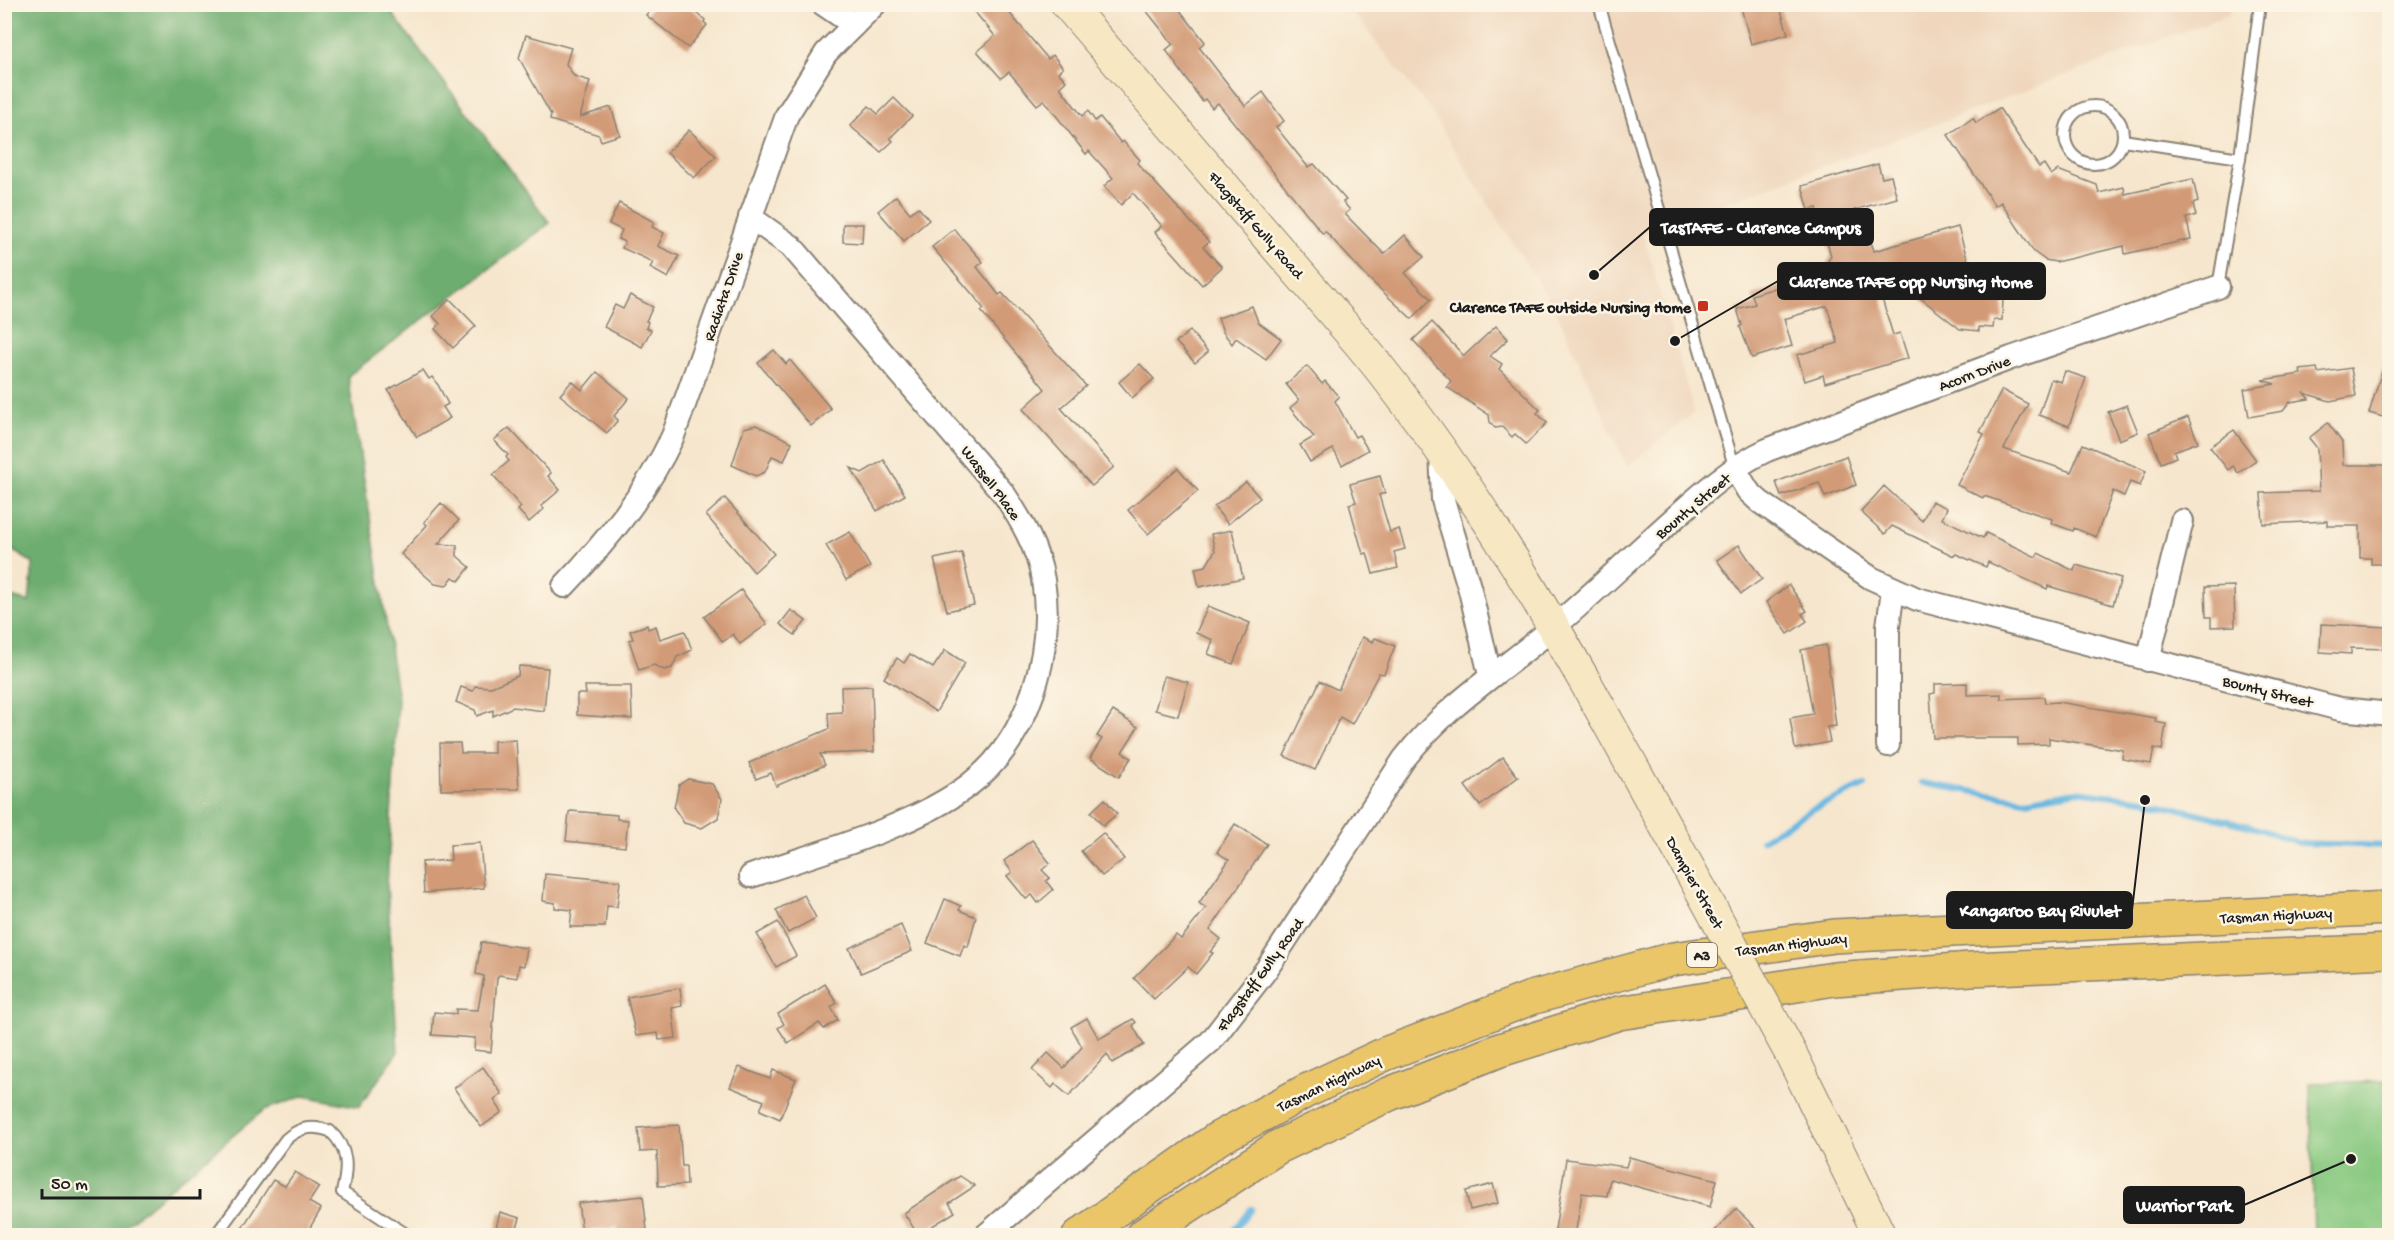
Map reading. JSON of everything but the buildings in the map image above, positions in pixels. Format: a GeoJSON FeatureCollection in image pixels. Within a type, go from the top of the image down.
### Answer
{"type":"FeatureCollection","features":[{"type":"Feature","properties":{"kind":"highway","name":"Tasman Highway"},"geometry":{"type":"LineString","coordinates":[[1079,1236],[1217,1139],[1306,1091],[1385,1053],[1531,998],[1674,959],[1834,936],[2390,908]]}},
{"type":"Feature","properties":{"kind":"highway"},"geometry":{"type":"LineString","coordinates":[[1142,1236],[1278,1147],[1389,1094],[1500,1050],[1619,1013],[1834,979],[1971,969],[2390,951]]}},
{"type":"Feature","properties":{"kind":"street"},"geometry":{"type":"LineString","coordinates":[[823,4],[854,25]]}},
{"type":"Feature","properties":{"kind":"street","name":"Radiata Drive"},"geometry":{"type":"LineString","coordinates":[[564,586],[596,552],[642,494],[659,465],[672,436],[788,115],[826,53],[875,4]]}},
{"type":"Feature","properties":{"kind":"street","name":"Flagstaff Gully Road"},"geometry":{"type":"LineString","coordinates":[[985,1236],[1211,1041],[1266,970],[1404,759],[1429,729],[1490,675],[1553,628],[1441,449],[1380,367],[1067,4]]}},
{"type":"Feature","properties":{"kind":"street","name":"Wassell Place"},"geometry":{"type":"LineString","coordinates":[[750,217],[791,246],[1004,494],[1025,526],[1037,557],[1043,578],[1046,609],[1044,642],[1038,675],[1025,710],[1010,740],[993,762],[969,785],[898,823],[751,876]]}},
{"type":"Feature","properties":{"kind":"street","name":"Acorn Drive"},"geometry":{"type":"LineString","coordinates":[[1735,469],[1767,450],[2000,362],[2218,287]]}},
{"type":"Feature","properties":{"kind":"street"},"geometry":{"type":"LineString","coordinates":[[1441,449],[1443,500],[1470,590],[1490,675]]}},
{"type":"Feature","properties":{"kind":"street","name":"Bounty Street"},"geometry":{"type":"LineString","coordinates":[[1553,628],[1692,502],[1735,469],[1748,491],[1760,502],[1893,590],[1939,606],[2340,709],[2390,714]]}},
{"type":"Feature","properties":{"kind":"street"},"geometry":{"type":"LineString","coordinates":[[2148,660],[2182,521]]}},
{"type":"Feature","properties":{"kind":"street"},"geometry":{"type":"LineString","coordinates":[[1888,745],[1888,626],[1893,590]]}},
{"type":"Feature","properties":{"kind":"street","name":"Dampier Street"},"geometry":{"type":"LineString","coordinates":[[1553,628],[1791,1054],[1880,1236]]}},
{"type":"Feature","properties":{"kind":"lane"},"geometry":{"type":"LineString","coordinates":[[1599,4],[1735,469]]}},
{"type":"Feature","properties":{"kind":"lane"},"geometry":{"type":"LineString","coordinates":[[2218,287],[2240,158],[2260,4]]}},
{"type":"Feature","properties":{"kind":"lane"},"geometry":{"type":"LineString","coordinates":[[2098,106],[2107,109],[2120,122],[2123,140],[2120,149],[2106,162],[2087,163],[2071,152],[2065,134],[2067,124],[2079,110],[2098,106]]}},
{"type":"Feature","properties":{"kind":"lane"},"geometry":{"type":"LineString","coordinates":[[2123,140],[2240,158]]}},
{"type":"Feature","properties":{"kind":"lane"},"geometry":{"type":"LineString","coordinates":[[215,1236],[286,1139],[296,1130],[308,1126],[330,1131],[344,1148],[347,1160],[342,1192],[409,1236]]}},
{"type":"Feature","properties":{"kind":"shaded area"},"geometry":{"type":"Polygon","coordinates":[[[1347,5],[2232,5],[2230,14],[1643,234],[1694,412],[1627,467],[1558,315],[1428,107],[1347,5]]]}},
{"type":"Feature","properties":{"kind":"green space"},"geometry":{"type":"Polygon","coordinates":[[[5,5],[386,5],[550,223],[348,376],[398,699],[387,887],[398,1052],[359,1107],[304,1096],[264,1110],[114,1235],[9,1236],[5,1231],[4,595],[29,602],[33,563],[5,546],[5,5]]]}},
{"type":"Feature","properties":{"kind":"green space"},"geometry":{"type":"Polygon","coordinates":[[[2389,1081],[2389,1235],[2314,1235],[2310,1083],[2389,1081]]]}},
{"type":"Feature","properties":{"kind":"green space"},"geometry":{"type":"Polygon","coordinates":[[[2245,1232],[2245,1236],[2108,1235],[2110,1234],[2245,1232]]]}},
{"type":"Feature","properties":{"kind":"waterway"},"geometry":{"type":"LineString","coordinates":[[1921,783],[2025,800],[2077,791],[2145,800],[2253,827],[2299,843],[2390,846]]}},
{"type":"Feature","properties":{"kind":"waterway"},"geometry":{"type":"LineString","coordinates":[[1762,840],[1813,809],[1865,785]]}},
{"type":"Feature","properties":{"kind":"waterway"},"geometry":{"type":"LineString","coordinates":[[1229,1236],[1251,1209]]}},
{"type":"Feature","properties":{"kind":"place","name":"TasTAFE - Clarence Campus"},"geometry":{"type":"Point","coordinates":[1594,275]}},
{"type":"Feature","properties":{"kind":"place","name":"Clarence TAFE outside Nursing Home"},"geometry":{"type":"Point","coordinates":[1703,306]}},
{"type":"Feature","properties":{"kind":"place","name":"Clarence TAFE opp Nursing Home"},"geometry":{"type":"Point","coordinates":[1675,341]}},
{"type":"Feature","properties":{"kind":"place","name":"Kangaroo Bay Rivulet"},"geometry":{"type":"Point","coordinates":[2145,800]}},
{"type":"Feature","properties":{"kind":"place","name":"Warrior Park"},"geometry":{"type":"Point","coordinates":[2351,1159]}}]}
